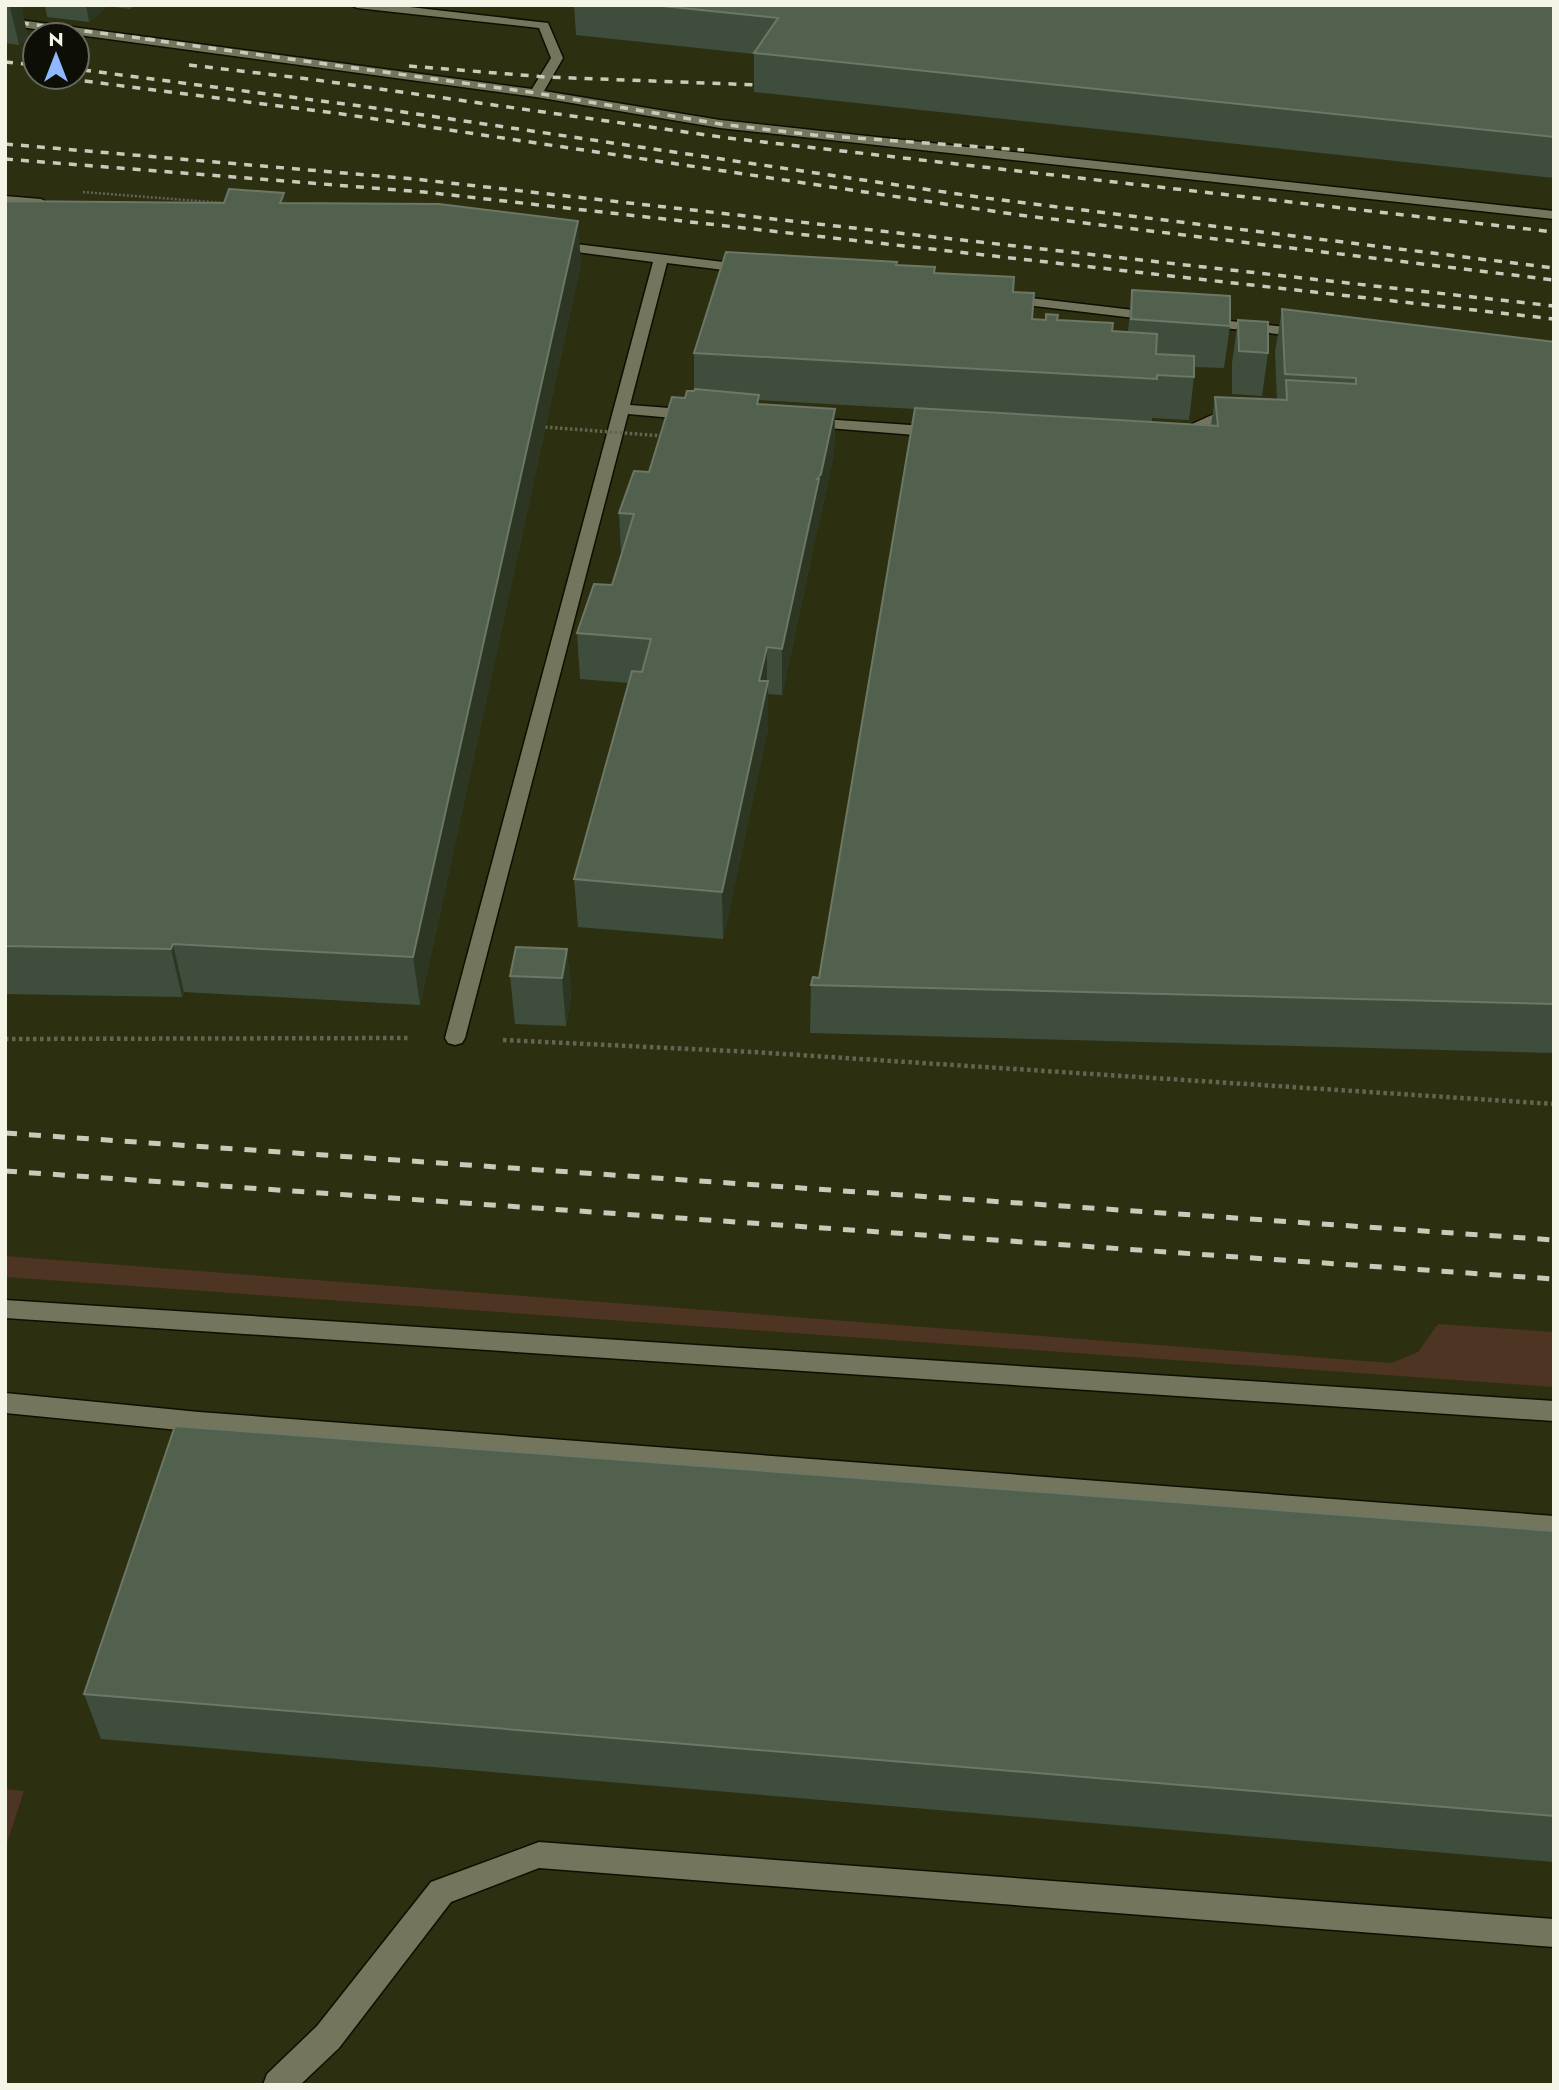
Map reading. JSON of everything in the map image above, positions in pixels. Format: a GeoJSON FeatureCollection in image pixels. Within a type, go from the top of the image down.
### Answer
{"type":"FeatureCollection","features":[{"type":"Feature","properties":{"kind":"street"},"geometry":{"type":"LineString","coordinates":[[357,5],[544,25],[557,58],[536,93]]}},
{"type":"Feature","properties":{"kind":"street"},"geometry":{"type":"LineString","coordinates":[[5,21],[536,93],[657,114],[814,135],[1554,215]]}},
{"type":"Feature","properties":{"kind":"street"},"geometry":{"type":"LineString","coordinates":[[5,200],[61,204]]}},
{"type":"Feature","properties":{"kind":"street"},"geometry":{"type":"LineString","coordinates":[[537,243],[757,270]]}},
{"type":"Feature","properties":{"kind":"street"},"geometry":{"type":"LineString","coordinates":[[456,1038],[661,259]]}},
{"type":"Feature","properties":{"kind":"street"},"geometry":{"type":"LineString","coordinates":[[990,297],[1320,335]]}},
{"type":"Feature","properties":{"kind":"street"},"geometry":{"type":"LineString","coordinates":[[1161,442],[1237,409]]}},
{"type":"Feature","properties":{"kind":"street"},"geometry":{"type":"LineString","coordinates":[[621,410],[718,416]]}},
{"type":"Feature","properties":{"kind":"street"},"geometry":{"type":"LineString","coordinates":[[788,421],[954,433]]}},
{"type":"Feature","properties":{"kind":"street"},"geometry":{"type":"LineString","coordinates":[[5,1309],[1554,1411]]}},
{"type":"Feature","properties":{"kind":"street"},"geometry":{"type":"LineString","coordinates":[[5,1404],[199,1422],[1554,1527]]}},
{"type":"Feature","properties":{"kind":"street"},"geometry":{"type":"LineString","coordinates":[[278,2085],[328,2037],[441,1892],[540,1855],[1554,1933]]}},
{"type":"Feature","properties":{"kind":"path"},"geometry":{"type":"LineString","coordinates":[[545,427],[674,437]]}},
{"type":"Feature","properties":{"kind":"path"},"geometry":{"type":"LineString","coordinates":[[5,1039],[456,1038],[753,1052],[1554,1104]]}},
{"type":"Feature","properties":{"kind":"shaded area"},"geometry":{"type":"Polygon","coordinates":[[[5,5],[1554,5],[1554,2085],[5,2085],[5,5]]]}},
{"type":"Feature","properties":{"kind":"shaded area"},"geometry":{"type":"Polygon","coordinates":[[[5,1256],[1391,1363],[1418,1352],[1438,1324],[1554,1332],[1554,1387],[5,1277],[5,1256]]]}},
{"type":"Feature","properties":{"kind":"shaded area"},"geometry":{"type":"Polygon","coordinates":[[[5,1789],[24,1791],[5,1849],[5,1789]]]}},
{"type":"Feature","properties":{"kind":"building"},"geometry":{"type":"Polygon","coordinates":[[[653,5],[1554,5],[1554,137],[754,53],[778,18],[653,5]]]}},
{"type":"Feature","properties":{"kind":"building"},"geometry":{"type":"Polygon","coordinates":[[[229,189],[284,193],[280,203],[439,204],[578,221],[413,957],[173,944],[171,949],[5,946],[5,201],[224,203],[229,189]]]}},
{"type":"Feature","properties":{"kind":"building"},"geometry":{"type":"Polygon","coordinates":[[[726,252],[897,262],[896,265],[935,267],[934,273],[1014,277],[1013,292],[1034,293],[1032,319],[1046,320],[1046,314],[1058,315],[1057,320],[1113,323],[1112,331],[1157,334],[1156,354],[1194,356],[1194,377],[1157,375],[1157,379],[694,353],[726,252]]]}},
{"type":"Feature","properties":{"kind":"building"},"geometry":{"type":"Polygon","coordinates":[[[1132,290],[1230,296],[1230,326],[1131,319],[1132,290]]]}},
{"type":"Feature","properties":{"kind":"building"},"geometry":{"type":"Polygon","coordinates":[[[1282,309],[1554,342],[1554,1004],[811,985],[813,977],[819,978],[915,408],[1218,426],[1215,397],[1287,400],[1286,380],[1356,384],[1356,378],[1285,374],[1282,309]]]}},
{"type":"Feature","properties":{"kind":"building"},"geometry":{"type":"Polygon","coordinates":[[[1238,320],[1268,322],[1268,353],[1239,351],[1238,320]]]}},
{"type":"Feature","properties":{"kind":"building"},"geometry":{"type":"Polygon","coordinates":[[[695,389],[759,395],[757,404],[835,409],[821,474],[817,479],[782,649],[767,647],[759,681],[768,681],[722,892],[574,879],[632,671],[642,672],[651,639],[577,633],[594,584],[612,585],[634,514],[619,513],[634,471],[649,472],[672,397],[685,398],[687,391],[695,389]]]}},
{"type":"Feature","properties":{"kind":"building"},"geometry":{"type":"Polygon","coordinates":[[[516,947],[567,949],[562,978],[510,976],[516,947]]]}},
{"type":"Feature","properties":{"kind":"building"},"geometry":{"type":"Polygon","coordinates":[[[175,1426],[1554,1531],[1554,1816],[84,1694],[175,1426]]]}},
{"type":"Feature","properties":{"kind":"railway"},"geometry":{"type":"LineString","coordinates":[[5,21],[155,40]]}},
{"type":"Feature","properties":{"kind":"railway"},"geometry":{"type":"LineString","coordinates":[[145,39],[536,93],[720,124],[814,135],[1024,150]]}},
{"type":"Feature","properties":{"kind":"railway"},"geometry":{"type":"LineString","coordinates":[[5,62],[21,64]]}},
{"type":"Feature","properties":{"kind":"railway"},"geometry":{"type":"LineString","coordinates":[[189,65],[309,79],[728,138],[1554,232]]}},
{"type":"Feature","properties":{"kind":"railway"},"geometry":{"type":"LineString","coordinates":[[409,66],[546,77],[759,85]]}},
{"type":"Feature","properties":{"kind":"railway"},"geometry":{"type":"LineString","coordinates":[[91,71],[383,109],[985,198],[1554,268]]}},
{"type":"Feature","properties":{"kind":"railway"},"geometry":{"type":"LineString","coordinates":[[91,82],[342,114],[1019,215],[1554,280]]}},
{"type":"Feature","properties":{"kind":"railway"},"geometry":{"type":"LineString","coordinates":[[5,144],[414,179],[1554,306]]}},
{"type":"Feature","properties":{"kind":"railway"},"geometry":{"type":"LineString","coordinates":[[5,159],[424,192],[1554,319]]}},
{"type":"Feature","properties":{"kind":"railway"},"geometry":{"type":"LineString","coordinates":[[5,1133],[1554,1240]]}},
{"type":"Feature","properties":{"kind":"railway"},"geometry":{"type":"LineString","coordinates":[[5,1171],[1554,1279]]}}]}
